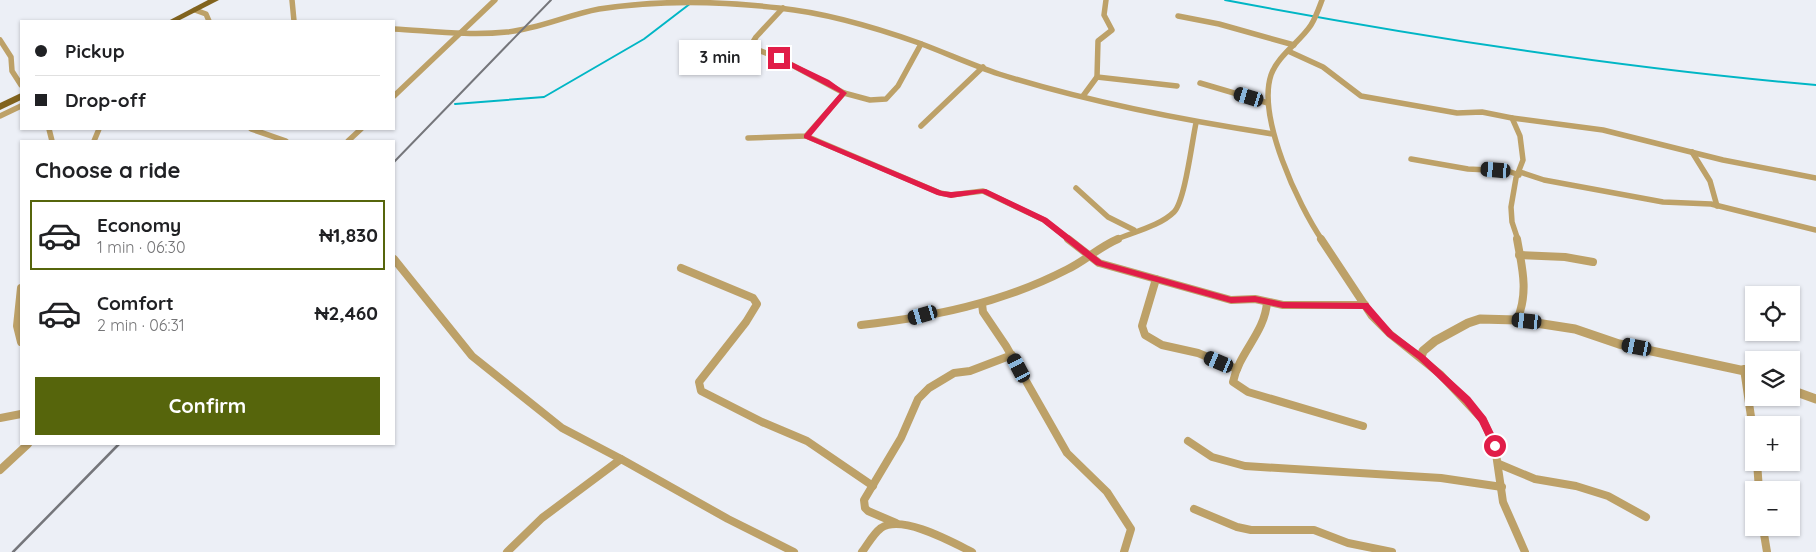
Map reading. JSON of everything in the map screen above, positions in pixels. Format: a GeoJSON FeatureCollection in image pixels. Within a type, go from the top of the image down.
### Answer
{"type":"FeatureCollection","features":[{"type":"Feature","properties":{"kind":"main road"},"geometry":{"type":"LineString","coordinates":[[174,20],[215,0]]}},
{"type":"Feature","properties":{"kind":"main road"},"geometry":{"type":"LineString","coordinates":[[0,107],[20,97]]}},
{"type":"Feature","properties":{"kind":"street"},"geometry":{"type":"LineString","coordinates":[[292,0],[294,20]]}},
{"type":"Feature","properties":{"kind":"street"},"geometry":{"type":"LineString","coordinates":[[395,95],[495,0]]}},
{"type":"Feature","properties":{"kind":"street"},"geometry":{"type":"LineString","coordinates":[[395,29],[460,32],[522,30],[598,9],[634,3],[690,0],[783,8],[844,19],[921,44],[983,68],[1083,96],[1196,123],[1273,134]]}},
{"type":"Feature","properties":{"kind":"street"},"geometry":{"type":"LineString","coordinates":[[1083,96],[1097,77],[1098,41],[1112,30],[1104,15],[1106,0]]}},
{"type":"Feature","properties":{"kind":"street"},"geometry":{"type":"LineString","coordinates":[[1322,0],[1310,27],[1288,51],[1272,75],[1268,103],[1273,134],[1307,218],[1365,305],[1390,334],[1421,357],[1467,400],[1483,420],[1495,446],[1504,502],[1525,552]]}},
{"type":"Feature","properties":{"kind":"street"},"geometry":{"type":"LineString","coordinates":[[783,8],[756,37],[750,47],[779,58],[844,93],[876,102],[883,100],[895,90],[905,76],[909,61],[921,44]]}},
{"type":"Feature","properties":{"kind":"street"},"geometry":{"type":"LineString","coordinates":[[196,10],[206,14],[209,20]]}},
{"type":"Feature","properties":{"kind":"street"},"geometry":{"type":"LineString","coordinates":[[1178,16],[1219,24],[1294,45]]}},
{"type":"Feature","properties":{"kind":"street"},"geometry":{"type":"LineString","coordinates":[[0,40],[11,57],[12,71],[20,83]]}},
{"type":"Feature","properties":{"kind":"street"},"geometry":{"type":"LineString","coordinates":[[1288,51],[1323,67],[1361,96],[1457,113],[1482,112],[1512,118],[1560,122],[1616,132],[1692,152],[1816,178]]}},
{"type":"Feature","properties":{"kind":"street"},"geometry":{"type":"LineString","coordinates":[[921,126],[952,101],[963,86],[983,68]]}},
{"type":"Feature","properties":{"kind":"street"},"geometry":{"type":"LineString","coordinates":[[1097,77],[1177,86]]}},
{"type":"Feature","properties":{"kind":"street"},"geometry":{"type":"LineString","coordinates":[[1200,82],[1268,103]]}},
{"type":"Feature","properties":{"kind":"street"},"geometry":{"type":"LineString","coordinates":[[806,136],[844,93]]}},
{"type":"Feature","properties":{"kind":"street"},"geometry":{"type":"LineString","coordinates":[[0,116],[20,106]]}},
{"type":"Feature","properties":{"kind":"street"},"geometry":{"type":"LineString","coordinates":[[1512,118],[1523,148],[1523,160],[1512,207],[1512,222],[1525,284],[1522,306],[1517,320]]}},
{"type":"Feature","properties":{"kind":"street"},"geometry":{"type":"LineString","coordinates":[[861,325],[904,320],[982,304],[1067,270],[1088,254],[1134,230],[1163,220],[1175,211],[1181,197],[1196,123]]}},
{"type":"Feature","properties":{"kind":"street"},"geometry":{"type":"LineString","coordinates":[[255,130],[284,140]]}},
{"type":"Feature","properties":{"kind":"street"},"geometry":{"type":"LineString","coordinates":[[349,140],[360,130]]}},
{"type":"Feature","properties":{"kind":"street"},"geometry":{"type":"LineString","coordinates":[[748,138],[766,140],[779,136],[806,136],[940,193],[951,195],[983,191],[1044,220],[1099,263],[1231,300],[1255,299],[1283,305],[1365,305]]}},
{"type":"Feature","properties":{"kind":"street"},"geometry":{"type":"LineString","coordinates":[[271,140],[276,137]]}},
{"type":"Feature","properties":{"kind":"street"},"geometry":{"type":"LineString","coordinates":[[1692,152],[1710,181],[1717,206]]}},
{"type":"Feature","properties":{"kind":"street"},"geometry":{"type":"LineString","coordinates":[[1411,159],[1468,169],[1508,171],[1544,180],[1663,202],[1717,206],[1816,230]]}},
{"type":"Feature","properties":{"kind":"street"},"geometry":{"type":"LineString","coordinates":[[1076,188],[1108,217],[1134,230]]}},
{"type":"Feature","properties":{"kind":"street"},"geometry":{"type":"LineString","coordinates":[[1519,255],[1565,257],[1593,262]]}},
{"type":"Feature","properties":{"kind":"street"},"geometry":{"type":"LineString","coordinates":[[395,260],[472,356],[513,386],[562,428],[728,519],[794,552]]}},
{"type":"Feature","properties":{"kind":"street"},"geometry":{"type":"LineString","coordinates":[[681,268],[754,298],[757,304],[746,322],[699,382],[701,390],[762,422],[807,441],[873,486]]}},
{"type":"Feature","properties":{"kind":"street"},"geometry":{"type":"LineString","coordinates":[[1156,279],[1142,326],[1145,335],[1162,345],[1198,353],[1237,369]]}},
{"type":"Feature","properties":{"kind":"street"},"geometry":{"type":"LineString","coordinates":[[20,298],[17,326],[20,338]]}},
{"type":"Feature","properties":{"kind":"street"},"geometry":{"type":"LineString","coordinates":[[1268,302],[1268,314],[1237,369],[1233,382],[1243,389],[1363,426]]}},
{"type":"Feature","properties":{"kind":"street"},"geometry":{"type":"LineString","coordinates":[[982,304],[983,312],[1012,355],[1037,404],[1069,456],[1104,488],[1126,518],[1130,529],[1124,552]]}},
{"type":"Feature","properties":{"kind":"street"},"geometry":{"type":"LineString","coordinates":[[1421,357],[1423,351],[1436,341],[1468,323],[1480,319],[1517,320],[1574,328],[1619,344],[1744,370],[1751,416]]}},
{"type":"Feature","properties":{"kind":"street"},"geometry":{"type":"LineString","coordinates":[[972,552],[923,530],[876,516],[865,508],[864,500],[901,438],[918,399],[929,388],[954,373],[970,371],[1012,355]]}},
{"type":"Feature","properties":{"kind":"street"},"geometry":{"type":"LineString","coordinates":[[1800,393],[1816,399]]}},
{"type":"Feature","properties":{"kind":"street"},"geometry":{"type":"LineString","coordinates":[[0,418],[20,414]]}},
{"type":"Feature","properties":{"kind":"street"},"geometry":{"type":"LineString","coordinates":[[1188,441],[1212,457],[1245,466],[1441,478],[1502,487]]}},
{"type":"Feature","properties":{"kind":"street"},"geometry":{"type":"LineString","coordinates":[[0,470],[27,445]]}},
{"type":"Feature","properties":{"kind":"street"},"geometry":{"type":"LineString","coordinates":[[506,552],[542,518],[621,459]]}},
{"type":"Feature","properties":{"kind":"street"},"geometry":{"type":"LineString","coordinates":[[1499,464],[1534,479],[1576,486],[1608,496],[1646,517]]}},
{"type":"Feature","properties":{"kind":"street"},"geometry":{"type":"LineString","coordinates":[[1194,508],[1230,524],[1251,530],[1314,530],[1348,543],[1392,552]]}},
{"type":"Feature","properties":{"kind":"street"},"geometry":{"type":"LineString","coordinates":[[862,552],[883,526],[896,523]]}},
{"type":"Feature","properties":{"kind":"street"},"geometry":{"type":"LineString","coordinates":[[1764,536],[1766,552]]}},
{"type":"Feature","properties":{"kind":"waterway"},"geometry":{"type":"LineString","coordinates":[[1225,0],[1445,39],[1519,50],[1668,70],[1816,85]]}},
{"type":"Feature","properties":{"kind":"waterway"},"geometry":{"type":"LineString","coordinates":[[455,104],[544,97],[644,39],[691,3]]}},
{"type":"Feature","properties":{"kind":"railway"},"geometry":{"type":"LineString","coordinates":[[395,161],[551,0]]}},
{"type":"Feature","properties":{"kind":"railway"},"geometry":{"type":"LineString","coordinates":[[13,552],[118,445]]}},
{"type":"Feature","properties":{"kind":"route"},"geometry":{"type":"LineString","coordinates":[[779,58],[844,93],[806,136],[881,166],[940,193],[951,195],[983,191],[994,195],[1044,220],[1099,263],[1231,300],[1255,299],[1283,305],[1365,305],[1372,316],[1390,334],[1421,357],[1467,400],[1483,420],[1495,446]]}}]}
